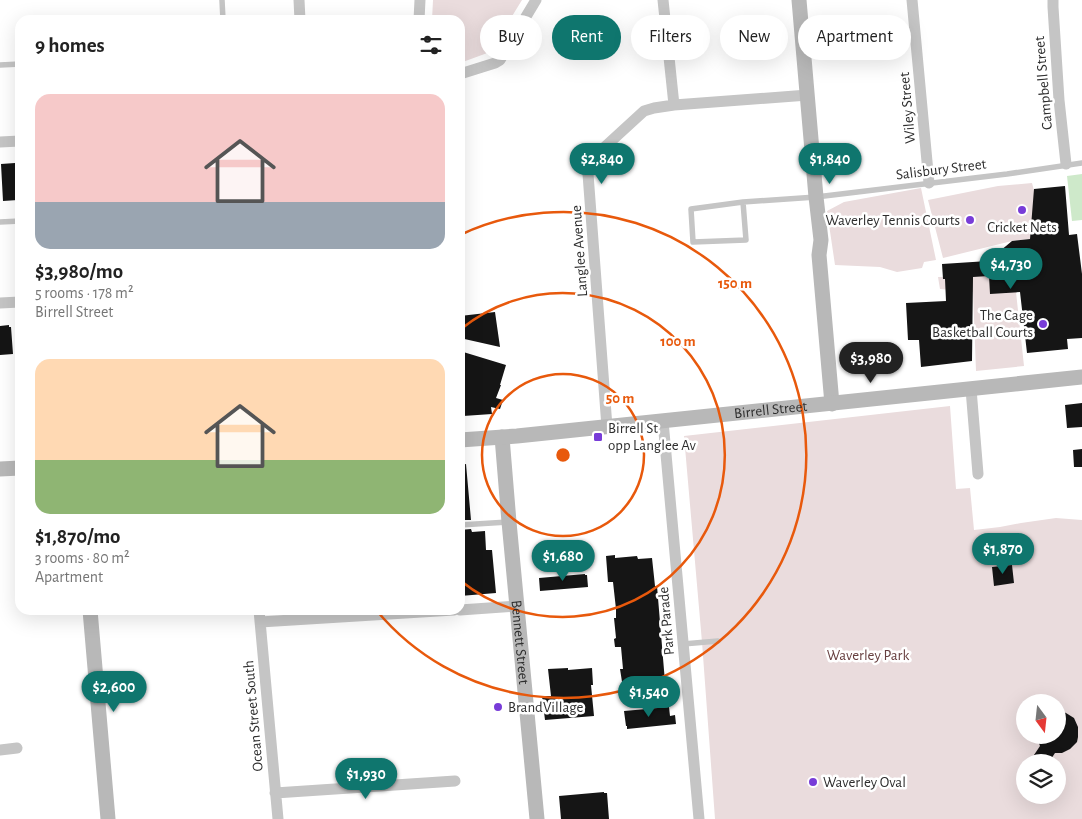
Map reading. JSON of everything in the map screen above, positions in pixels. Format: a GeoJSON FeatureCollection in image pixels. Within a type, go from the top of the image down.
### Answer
{"type":"FeatureCollection","features":[{"type":"Feature","properties":{"kind":"main road"},"geometry":{"type":"LineString","coordinates":[[799,0],[821,240],[819,255],[832,404]]}},
{"type":"Feature","properties":{"kind":"main road","name":"Birrell Street"},"geometry":{"type":"LineString","coordinates":[[465,440],[607,427],[1082,377]]}},
{"type":"Feature","properties":{"kind":"main road","name":"Bennett Street"},"geometry":{"type":"LineString","coordinates":[[502,437],[537,819]]}},
{"type":"Feature","properties":{"kind":"main road"},"geometry":{"type":"LineString","coordinates":[[0,469],[15,468]]}},
{"type":"Feature","properties":{"kind":"main road"},"geometry":{"type":"LineString","coordinates":[[90,615],[108,819]]}},
{"type":"Feature","properties":{"kind":"street"},"geometry":{"type":"LineString","coordinates":[[299,0],[300,15]]}},
{"type":"Feature","properties":{"kind":"street"},"geometry":{"type":"LineString","coordinates":[[419,15],[420,0]]}},
{"type":"Feature","properties":{"kind":"street"},"geometry":{"type":"LineString","coordinates":[[465,73],[495,64],[500,60],[536,0]]}},
{"type":"Feature","properties":{"kind":"street"},"geometry":{"type":"LineString","coordinates":[[663,0],[674,105]]}},
{"type":"Feature","properties":{"kind":"street","name":"Wiley Street"},"geometry":{"type":"LineString","coordinates":[[912,0],[929,183]]}},
{"type":"Feature","properties":{"kind":"street","name":"Campbell Street"},"geometry":{"type":"LineString","coordinates":[[1053,0],[1059,100],[1066,164]]}},
{"type":"Feature","properties":{"kind":"street","name":"Langlee Avenue"},"geometry":{"type":"LineString","coordinates":[[607,427],[588,174],[596,155],[644,111],[654,108],[808,95]]}},
{"type":"Feature","properties":{"kind":"street"},"geometry":{"type":"LineString","coordinates":[[0,142],[15,141]]}},
{"type":"Feature","properties":{"kind":"street"},"geometry":{"type":"LineString","coordinates":[[0,303],[15,302]]}},
{"type":"Feature","properties":{"kind":"street"},"geometry":{"type":"LineString","coordinates":[[970,389],[978,474]]}},
{"type":"Feature","properties":{"kind":"street","name":"Park Parade"},"geometry":{"type":"LineString","coordinates":[[663,421],[699,819]]}},
{"type":"Feature","properties":{"kind":"street"},"geometry":{"type":"LineString","coordinates":[[465,610],[517,606]]}},
{"type":"Feature","properties":{"kind":"street","name":"Ocean Street South"},"geometry":{"type":"LineString","coordinates":[[259,615],[278,819]]}},
{"type":"Feature","properties":{"kind":"street"},"geometry":{"type":"LineString","coordinates":[[260,622],[373,615]]}},
{"type":"Feature","properties":{"kind":"street"},"geometry":{"type":"LineString","coordinates":[[0,750],[17,748]]}},
{"type":"Feature","properties":{"kind":"street"},"geometry":{"type":"LineString","coordinates":[[275,793],[455,781]]}},
{"type":"Feature","properties":{"kind":"lane"},"geometry":{"type":"LineString","coordinates":[[222,0],[223,15]]}},
{"type":"Feature","properties":{"kind":"lane"},"geometry":{"type":"LineString","coordinates":[[0,65],[15,64]]}},
{"type":"Feature","properties":{"kind":"lane","name":"Salisbury Street"},"geometry":{"type":"LineString","coordinates":[[743,202],[746,240],[694,242],[691,209],[743,202],[816,197],[1007,174],[1082,162]]}},
{"type":"Feature","properties":{"kind":"lane"},"geometry":{"type":"LineString","coordinates":[[0,222],[15,221]]}},
{"type":"Feature","properties":{"kind":"lane"},"geometry":{"type":"LineString","coordinates":[[465,525],[509,522]]}},
{"type":"Feature","properties":{"kind":"lane"},"geometry":{"type":"LineString","coordinates":[[683,644],[718,641]]}},
{"type":"Feature","properties":{"kind":"green space"},"geometry":{"type":"Polygon","coordinates":[[[433,0],[522,0],[513,15],[480,15],[480,56],[465,61],[465,15],[432,15],[433,0]]]}},
{"type":"Feature","properties":{"kind":"green space","name":"Waverley Tennis Courts"},"geometry":{"type":"Polygon","coordinates":[[[1032,183],[1045,232],[1030,239],[1012,241],[943,258],[928,200],[998,186],[1032,183]]]}},
{"type":"Feature","properties":{"kind":"green space"},"geometry":{"type":"Polygon","coordinates":[[[921,188],[936,260],[924,262],[922,268],[897,272],[880,267],[835,265],[827,211],[844,202],[921,188]]]}},
{"type":"Feature","properties":{"kind":"green space"},"geometry":{"type":"Polygon","coordinates":[[[989,276],[1016,292],[1024,366],[976,371],[973,292],[940,289],[938,277],[989,276]]]}},
{"type":"Feature","properties":{"kind":"green space","name":"Waverley Park"},"geometry":{"type":"Polygon","coordinates":[[[950,406],[956,489],[970,488],[974,530],[1056,518],[1082,520],[1082,819],[715,819],[684,436],[950,406]]]}},
{"type":"Feature","properties":{"kind":"shaded area"},"geometry":{"type":"Polygon","coordinates":[[[1082,174],[1082,220],[1072,221],[1067,176],[1082,174]]]}},
{"type":"Feature","properties":{"kind":"building"},"geometry":{"type":"Polygon","coordinates":[[[15,163],[15,200],[3,201],[1,164],[15,163]]]}},
{"type":"Feature","properties":{"kind":"building"},"geometry":{"type":"Polygon","coordinates":[[[1065,186],[1069,235],[1077,234],[1082,274],[1082,338],[1067,339],[1068,349],[1027,353],[1020,292],[990,294],[989,276],[973,277],[972,361],[921,367],[919,340],[908,340],[906,303],[946,301],[942,264],[988,261],[1012,241],[1030,239],[1034,189],[1065,186]]]}},
{"type":"Feature","properties":{"kind":"building"},"geometry":{"type":"Polygon","coordinates":[[[495,312],[500,347],[465,339],[465,315],[495,312]]]}},
{"type":"Feature","properties":{"kind":"building"},"geometry":{"type":"Polygon","coordinates":[[[9,325],[11,327],[13,354],[0,355],[0,326],[9,325]]]}},
{"type":"Feature","properties":{"kind":"building"},"geometry":{"type":"Polygon","coordinates":[[[465,353],[506,365],[496,398],[503,400],[500,409],[491,407],[492,414],[465,416],[465,353]]]}},
{"type":"Feature","properties":{"kind":"building"},"geometry":{"type":"Polygon","coordinates":[[[1082,403],[1082,427],[1067,428],[1065,405],[1082,403]]]}},
{"type":"Feature","properties":{"kind":"building"},"geometry":{"type":"Polygon","coordinates":[[[1082,449],[1082,467],[1074,467],[1073,450],[1082,449]]]}},
{"type":"Feature","properties":{"kind":"building"},"geometry":{"type":"Polygon","coordinates":[[[466,464],[471,520],[465,520],[466,464]]]}},
{"type":"Feature","properties":{"kind":"building"},"geometry":{"type":"Polygon","coordinates":[[[471,529],[472,532],[485,531],[486,550],[492,550],[496,593],[465,596],[465,530],[471,529]]]}},
{"type":"Feature","properties":{"kind":"building"},"geometry":{"type":"Polygon","coordinates":[[[615,555],[615,558],[637,556],[638,559],[652,558],[655,586],[657,586],[665,682],[643,687],[623,688],[620,669],[623,669],[621,647],[615,647],[614,639],[616,638],[614,618],[616,618],[616,609],[613,582],[608,582],[606,556],[615,555]]]}},
{"type":"Feature","properties":{"kind":"building"},"geometry":{"type":"Polygon","coordinates":[[[1012,565],[1014,583],[994,586],[992,567],[1012,565]]]}},
{"type":"Feature","properties":{"kind":"building"},"geometry":{"type":"Polygon","coordinates":[[[587,575],[588,587],[540,591],[539,578],[587,575]]]}},
{"type":"Feature","properties":{"kind":"building"},"geometry":{"type":"Polygon","coordinates":[[[568,668],[568,670],[592,668],[593,685],[591,685],[594,716],[545,720],[542,696],[551,696],[548,669],[568,668]]]}},
{"type":"Feature","properties":{"kind":"building"},"geometry":{"type":"Polygon","coordinates":[[[669,707],[670,716],[675,715],[676,724],[627,729],[624,711],[669,707]]]}},
{"type":"Feature","properties":{"kind":"building"},"geometry":{"type":"Polygon","coordinates":[[[1066,713],[1074,718],[1078,727],[1078,737],[1077,742],[1070,749],[1062,753],[1035,754],[1039,744],[1066,744],[1066,713]]]}},
{"type":"Feature","properties":{"kind":"building"},"geometry":{"type":"Polygon","coordinates":[[[607,793],[609,819],[561,819],[559,796],[607,793]]]}},
{"type":"Feature","properties":{"kind":"place","name":"Cricket Nets"},"geometry":{"type":"Point","coordinates":[1022,210]}},
{"type":"Feature","properties":{"kind":"place","name":"Waverley Tennis Courts"},"geometry":{"type":"Point","coordinates":[970,220]}},
{"type":"Feature","properties":{"kind":"place","name":"The Cage Basketball Courts"},"geometry":{"type":"Point","coordinates":[1043,324]}},
{"type":"Feature","properties":{"kind":"place","name":"Birrell St opp Langlee Av"},"geometry":{"type":"Point","coordinates":[598,437]}},
{"type":"Feature","properties":{"kind":"place","name":"BrandVillage"},"geometry":{"type":"Point","coordinates":[498,707]}},
{"type":"Feature","properties":{"kind":"place","name":"Waverley Oval"},"geometry":{"type":"Point","coordinates":[813,782]}}]}
